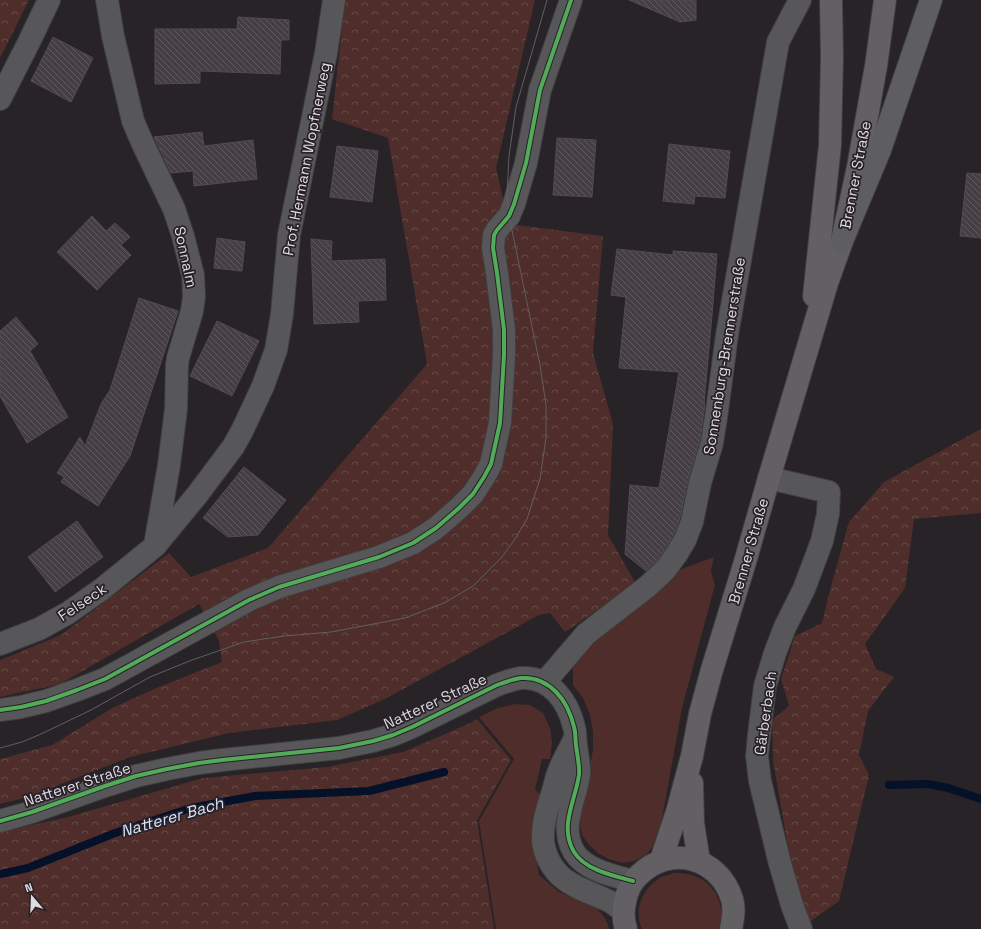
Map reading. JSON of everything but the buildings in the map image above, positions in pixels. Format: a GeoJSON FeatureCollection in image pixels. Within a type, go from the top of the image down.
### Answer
{"type":"FeatureCollection","features":[{"type":"Feature","properties":{"kind":"highway"},"geometry":{"type":"LineString","coordinates":[[842,241],[880,150],[931,0]]}},
{"type":"Feature","properties":{"kind":"main road","name":"Brenner Straße"},"geometry":{"type":"LineString","coordinates":[[809,346],[830,145],[832,57],[831,0]]}},
{"type":"Feature","properties":{"kind":"main road","name":"Brenner Straße"},"geometry":{"type":"LineString","coordinates":[[661,860],[677,812],[692,756],[700,714],[711,673],[827,283],[842,241],[858,167],[875,74],[886,0]]}},
{"type":"Feature","properties":{"kind":"main road","name":"Brenner Straße"},"geometry":{"type":"LineString","coordinates":[[692,756],[693,822],[699,861]]}},
{"type":"Feature","properties":{"kind":"main road"},"geometry":{"type":"LineString","coordinates":[[625,920],[626,896],[633,881],[645,869],[661,860],[687,858],[699,861],[714,870],[726,884],[732,900],[733,917],[730,929]]}},
{"type":"Feature","properties":{"kind":"street"},"geometry":{"type":"LineString","coordinates":[[0,99],[49,0]]}},
{"type":"Feature","properties":{"kind":"street","name":"Sonnalm"},"geometry":{"type":"LineString","coordinates":[[107,0],[113,36],[133,121],[174,210],[183,236],[193,275],[194,297],[192,311],[178,358],[176,413],[155,546]]}},
{"type":"Feature","properties":{"kind":"street","name":"Prof. Hermann Wopfnerweg"},"geometry":{"type":"LineString","coordinates":[[155,546],[197,495],[233,447],[250,416],[276,350],[282,314],[288,247],[292,222],[311,134],[334,0]]}},
{"type":"Feature","properties":{"kind":"street"},"geometry":{"type":"LineString","coordinates":[[0,710],[46,701],[105,679],[249,600],[279,587],[379,557],[413,543],[436,528],[473,494],[491,464],[500,423],[504,336],[498,273],[493,248],[494,235],[509,216],[514,204],[526,163],[540,90],[571,0]]}},
{"type":"Feature","properties":{"kind":"street","name":"Sonnenburg-Brennerstraße"},"geometry":{"type":"LineString","coordinates":[[544,683],[586,634],[648,586],[665,570],[685,540],[692,522],[700,483],[712,444],[727,335],[778,42],[800,0]]}},
{"type":"Feature","properties":{"kind":"street","name":"Gärberbach"},"geometry":{"type":"LineString","coordinates":[[769,478],[829,492],[828,514],[822,541],[804,589],[774,653],[765,686],[757,756],[760,781],[780,864],[801,929]]}},
{"type":"Feature","properties":{"kind":"street","name":"Felseck"},"geometry":{"type":"LineString","coordinates":[[0,644],[39,628],[68,613],[107,585],[155,546]]}},
{"type":"Feature","properties":{"kind":"street","name":"Natterer Straße"},"geometry":{"type":"LineString","coordinates":[[0,821],[32,812],[123,780],[199,762],[339,748],[373,741],[412,727],[472,697],[504,683],[521,678],[536,680],[544,683],[557,693],[566,705],[575,729],[579,774],[568,822],[570,843],[575,853],[582,861],[593,868],[633,881]]}},
{"type":"Feature","properties":{"kind":"street"},"geometry":{"type":"LineString","coordinates":[[575,738],[559,771],[546,813],[543,831],[545,850],[555,870],[562,878],[570,884],[612,903],[625,920]]}},
{"type":"Feature","properties":{"kind":"green space"},"geometry":{"type":"Polygon","coordinates":[[[0,0],[29,0],[0,58],[0,0]]]}},
{"type":"Feature","properties":{"kind":"green space"},"geometry":{"type":"Polygon","coordinates":[[[345,0],[535,0],[496,168],[509,224],[603,236],[593,353],[613,424],[608,535],[636,584],[565,632],[550,613],[539,615],[385,699],[337,720],[229,733],[130,757],[28,797],[0,804],[0,759],[52,745],[114,707],[154,689],[222,662],[219,641],[199,604],[60,684],[0,697],[0,660],[61,635],[169,553],[191,577],[268,548],[427,364],[388,138],[332,119],[345,0]]]}},
{"type":"Feature","properties":{"kind":"green space"},"geometry":{"type":"Polygon","coordinates":[[[981,429],[981,513],[914,519],[905,588],[865,644],[876,669],[894,677],[868,711],[859,755],[869,775],[839,901],[808,923],[793,875],[773,761],[772,720],[789,706],[781,679],[795,636],[822,623],[849,522],[884,482],[981,429]]]}},
{"type":"Feature","properties":{"kind":"green space"},"geometry":{"type":"Polygon","coordinates":[[[714,557],[711,571],[715,585],[682,708],[661,825],[654,845],[646,855],[635,861],[622,863],[608,859],[589,845],[582,835],[579,822],[593,750],[593,732],[590,715],[583,698],[573,685],[573,667],[577,655],[671,573],[714,557]]]}},
{"type":"Feature","properties":{"kind":"green space"},"geometry":{"type":"Polygon","coordinates":[[[515,704],[530,705],[543,713],[550,728],[552,742],[550,759],[542,759],[535,790],[540,794],[531,830],[539,875],[559,892],[596,908],[603,915],[609,929],[496,929],[479,821],[514,759],[479,717],[498,708],[515,704]]]}},
{"type":"Feature","properties":{"kind":"green space"},"geometry":{"type":"Polygon","coordinates":[[[477,719],[511,760],[477,820],[494,929],[0,929],[0,832],[68,817],[203,778],[327,767],[403,752],[477,719]]]}},
{"type":"Feature","properties":{"kind":"green space"},"geometry":{"type":"Polygon","coordinates":[[[673,873],[694,876],[708,884],[716,894],[721,907],[721,921],[718,929],[642,929],[639,922],[639,907],[641,900],[649,887],[655,881],[661,877],[673,873]]]}},
{"type":"Feature","properties":{"kind":"waterway","name":"Natterer Bach"},"geometry":{"type":"LineString","coordinates":[[0,874],[28,868],[115,833],[191,808],[255,796],[369,791],[444,772]]}},
{"type":"Feature","properties":{"kind":"waterway","name":"Natterer Bach"},"geometry":{"type":"LineString","coordinates":[[889,785],[928,784],[948,788],[981,799]]}},
{"type":"Feature","properties":{"kind":"tram line"},"geometry":{"type":"LineString","coordinates":[[0,748],[22,742],[41,734],[91,710],[150,677],[192,660],[244,642],[284,636],[331,632],[405,618],[444,603],[473,586],[502,557],[527,519],[540,479],[546,438],[546,405],[540,365],[509,216],[507,194],[509,156],[516,107],[547,0]]}},
{"type":"Feature","properties":{"kind":"cycle path"},"geometry":{"type":"LineString","coordinates":[[0,710],[46,701],[105,679],[249,600],[279,587],[379,557],[413,543],[436,528],[473,494],[491,464],[500,423],[504,330],[493,248],[494,235],[509,216],[514,204],[526,163],[540,90],[571,0]]}},
{"type":"Feature","properties":{"kind":"cycle path"},"geometry":{"type":"LineString","coordinates":[[0,821],[32,812],[136,776],[167,769],[222,760],[339,748],[373,741],[412,727],[497,685],[518,678],[531,678],[541,681],[556,692],[567,708],[575,729],[579,775],[568,823],[568,833],[574,852],[592,868],[633,881]]}}]}
